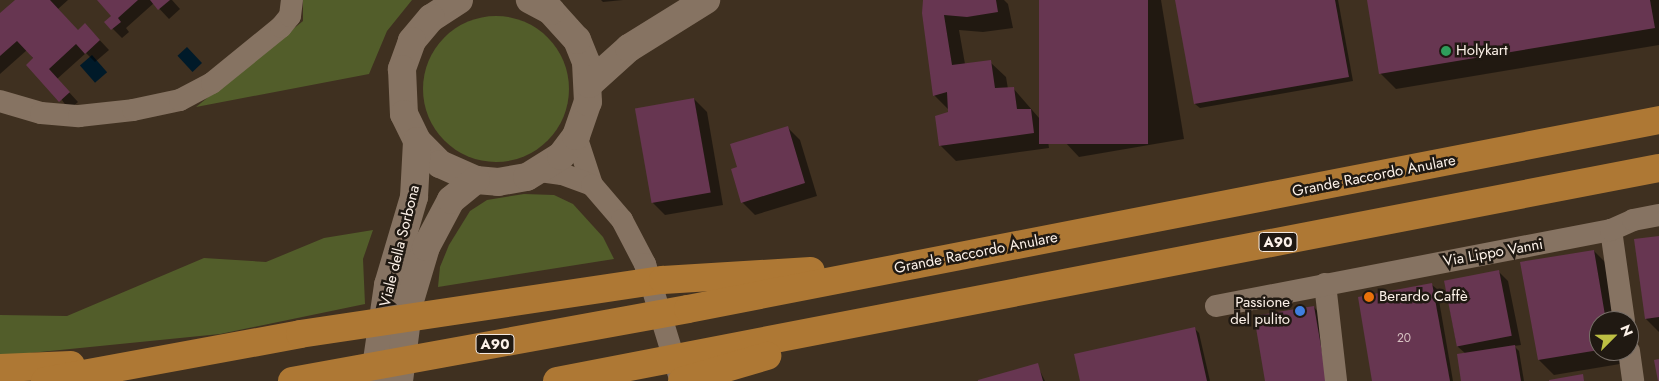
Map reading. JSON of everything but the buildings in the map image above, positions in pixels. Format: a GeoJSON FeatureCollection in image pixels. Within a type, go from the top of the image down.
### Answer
{"type":"FeatureCollection","features":[{"type":"Feature","properties":{"kind":"highway","name":"Grande Raccordo Anulare"},"geometry":{"type":"LineString","coordinates":[[297,380],[688,309],[1659,120]]}},
{"type":"Feature","properties":{"kind":"highway","name":"A90"},"geometry":{"type":"LineString","coordinates":[[557,381],[693,373],[897,315],[1659,168]]}},
{"type":"Feature","properties":{"kind":"highway"},"geometry":{"type":"LineString","coordinates":[[45,381],[300,334],[682,278],[897,268]]}},
{"type":"Feature","properties":{"kind":"highway"},"geometry":{"type":"LineString","coordinates":[[0,368],[59,364],[107,370]]}},
{"type":"Feature","properties":{"kind":"street"},"geometry":{"type":"LineString","coordinates":[[0,101],[41,113],[72,116],[113,113],[180,100],[212,83],[281,27],[290,16],[292,0]]}},
{"type":"Feature","properties":{"kind":"street"},"geometry":{"type":"LineString","coordinates":[[457,0],[421,29],[406,55],[401,99],[404,114],[417,141],[440,164],[476,180],[512,181],[540,171],[561,156],[576,136],[584,119],[589,84],[586,62],[577,40]]}},
{"type":"Feature","properties":{"kind":"street"},"geometry":{"type":"LineString","coordinates":[[530,0],[550,11],[577,40],[594,50],[629,48]]}},
{"type":"Feature","properties":{"kind":"street"},"geometry":{"type":"LineString","coordinates":[[589,84],[629,48],[706,0]]}},
{"type":"Feature","properties":{"kind":"street"},"geometry":{"type":"LineString","coordinates":[[576,136],[592,185]]}},
{"type":"Feature","properties":{"kind":"street","name":"Viale della Sorbona"},"geometry":{"type":"LineString","coordinates":[[374,381],[388,285],[414,197],[417,141]]}},
{"type":"Feature","properties":{"kind":"street"},"geometry":{"type":"LineString","coordinates":[[540,171],[568,175],[592,185],[619,214],[640,253],[693,373]]}},
{"type":"Feature","properties":{"kind":"street","name":"Viale della Sorbona"},"geometry":{"type":"LineString","coordinates":[[399,381],[408,304],[426,248],[451,200],[476,180]]}},
{"type":"Feature","properties":{"kind":"street","name":"Via Lippo Vanni"},"geometry":{"type":"LineString","coordinates":[[1216,306],[1611,230],[1633,220],[1659,215]]}},
{"type":"Feature","properties":{"kind":"street"},"geometry":{"type":"LineString","coordinates":[[1611,230],[1623,311]]}},
{"type":"Feature","properties":{"kind":"street"},"geometry":{"type":"LineString","coordinates":[[1325,284],[1336,381]]}},
{"type":"Feature","properties":{"kind":"street"},"geometry":{"type":"LineString","coordinates":[[1630,361],[1633,381]]}},
{"type":"Feature","properties":{"kind":"green space"},"geometry":{"type":"Polygon","coordinates":[[[303,0],[412,0],[387,31],[369,74],[196,107],[303,21],[303,0]]]}},
{"type":"Feature","properties":{"kind":"green space"},"geometry":{"type":"Polygon","coordinates":[[[496,16],[524,22],[547,38],[563,61],[569,89],[563,117],[547,140],[524,156],[496,162],[468,156],[445,140],[429,117],[423,89],[429,61],[445,38],[468,22],[496,16]]]}},
{"type":"Feature","properties":{"kind":"green space"},"geometry":{"type":"Polygon","coordinates":[[[524,194],[554,195],[573,204],[603,237],[614,259],[438,287],[440,267],[449,245],[470,211],[487,200],[524,194]]]}},
{"type":"Feature","properties":{"kind":"green space"},"geometry":{"type":"Polygon","coordinates":[[[373,230],[363,259],[365,304],[220,334],[0,356],[0,315],[67,316],[204,258],[266,262],[324,238],[373,230]]]}},
{"type":"Feature","properties":{"kind":"water"},"geometry":{"type":"Polygon","coordinates":[[[187,47],[202,63],[192,72],[177,56],[187,47]]]}},
{"type":"Feature","properties":{"kind":"water"},"geometry":{"type":"Polygon","coordinates":[[[92,55],[107,72],[95,83],[80,65],[92,55]]]}},
{"type":"Feature","properties":{"kind":"place","name":"Holykart"},"geometry":{"type":"Point","coordinates":[1446,51]}},
{"type":"Feature","properties":{"kind":"place","name":"Berardo Caffè"},"geometry":{"type":"Point","coordinates":[1369,297]}},
{"type":"Feature","properties":{"kind":"place","name":"Passione del pulito"},"geometry":{"type":"Point","coordinates":[1300,311]}}]}
